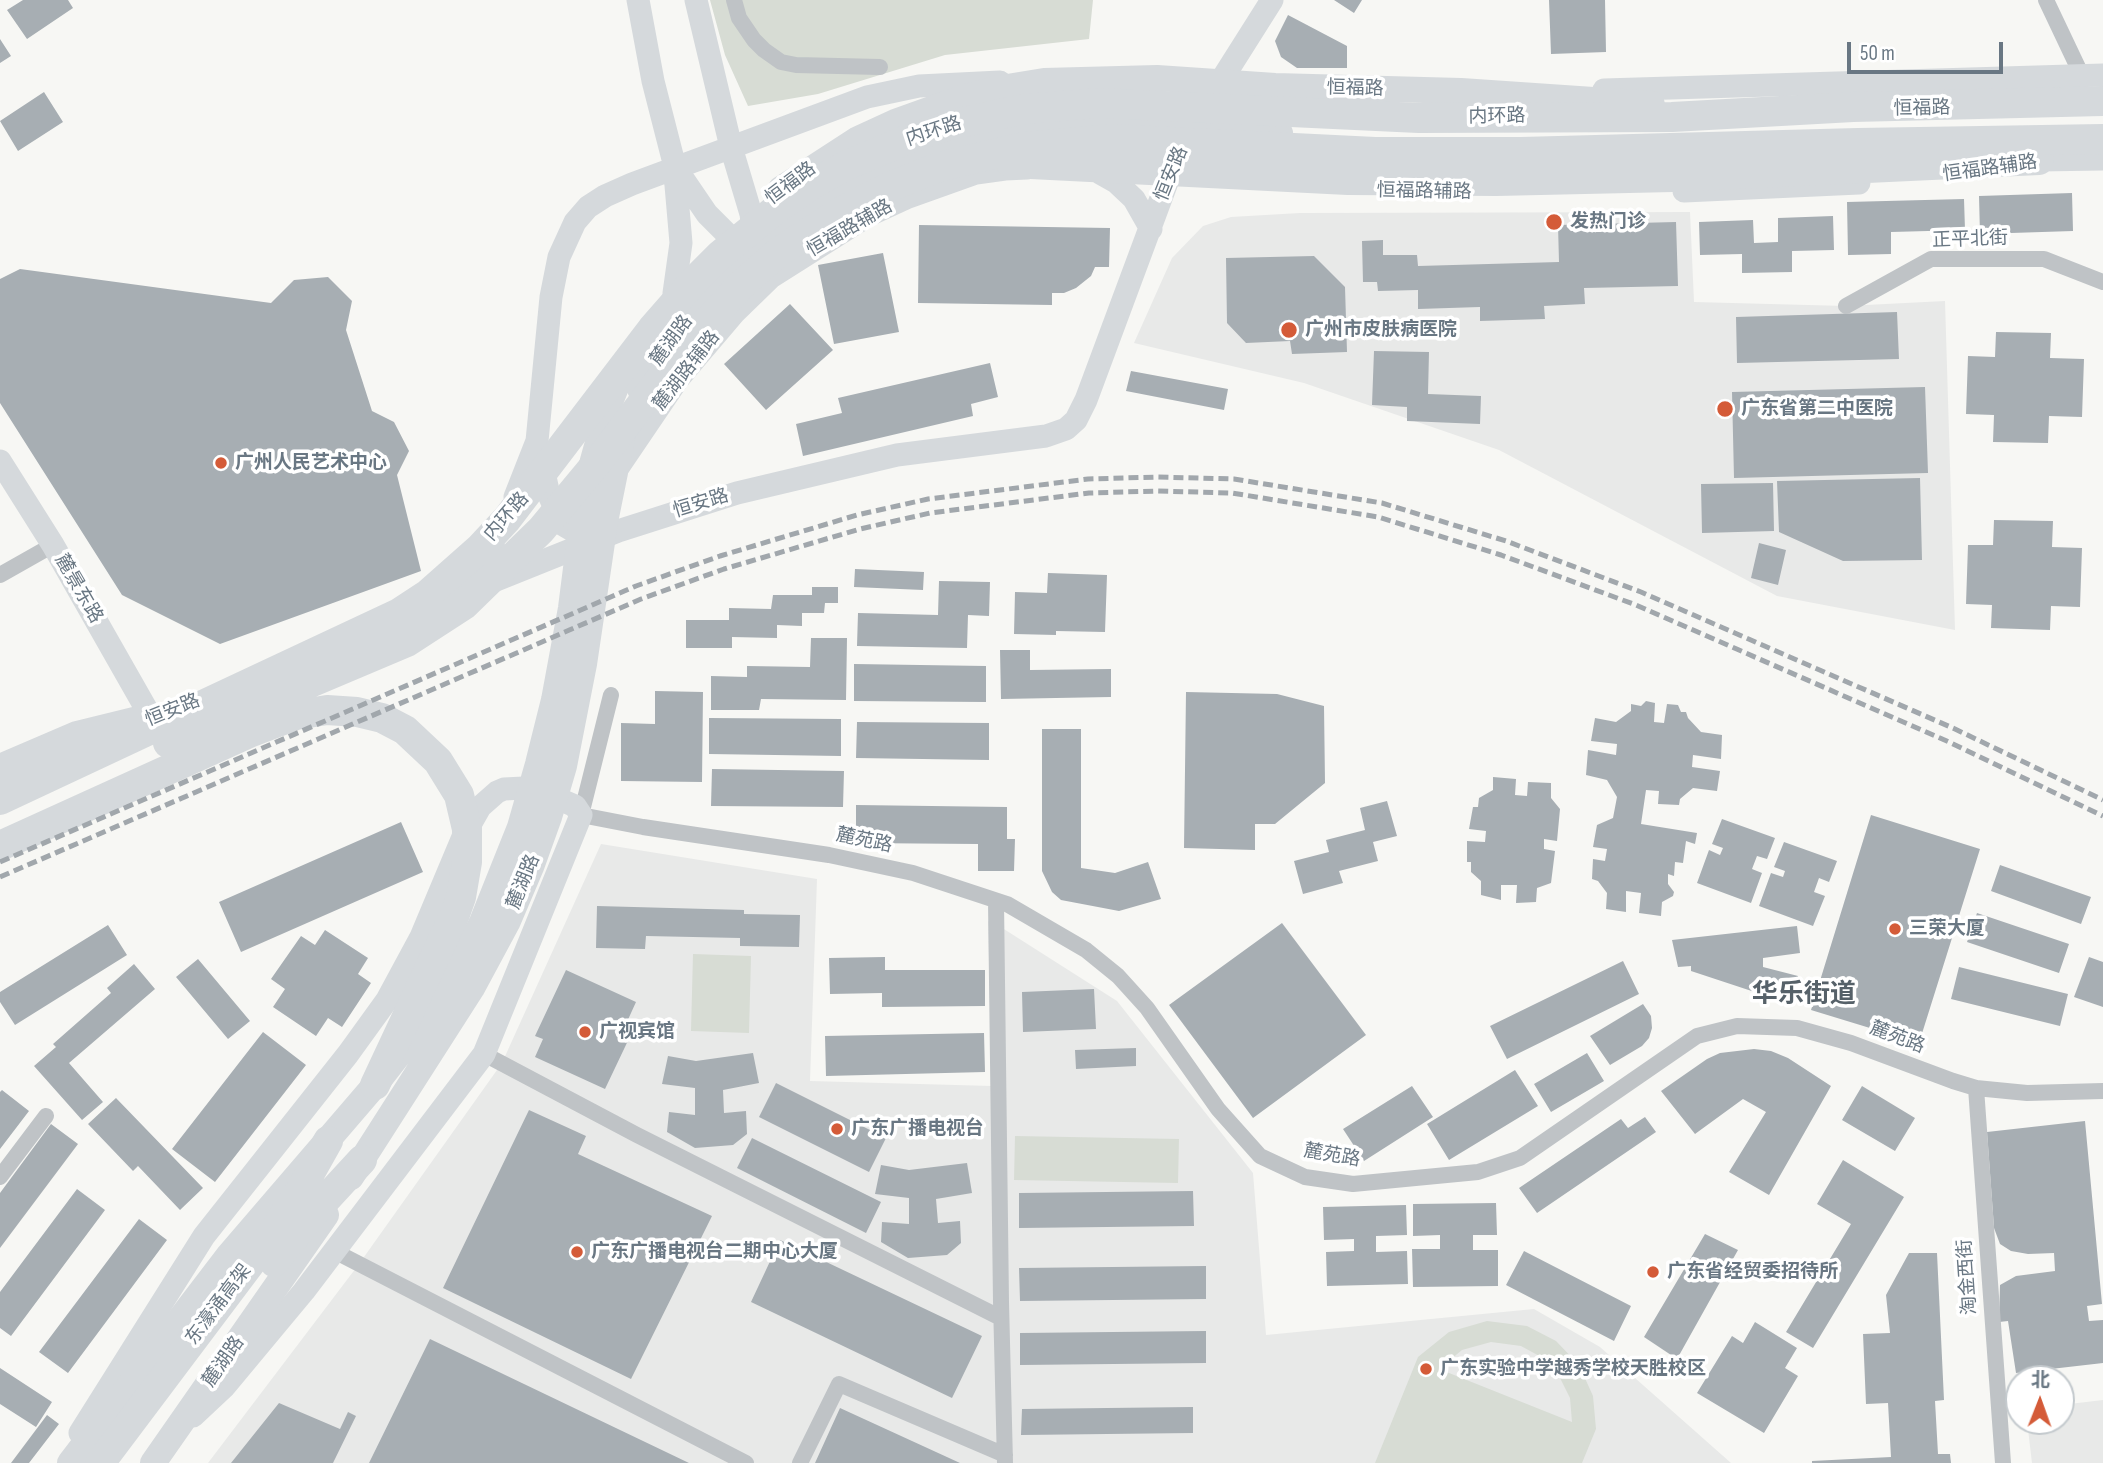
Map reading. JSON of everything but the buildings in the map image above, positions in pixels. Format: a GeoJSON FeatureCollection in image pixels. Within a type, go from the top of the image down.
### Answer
{"type":"FeatureCollection","features":[{"type":"Feature","properties":{"kind":"highway","name":"内环路"},"geometry":{"type":"LineString","coordinates":[[0,800],[398,613],[428,594],[480,548],[507,519],[652,329],[720,255],[780,205],[811,185],[878,151],[937,129],[1024,109],[1099,103],[1419,118],[1672,117],[1853,107],[2103,103]]}},
{"type":"Feature","properties":{"kind":"highway","name":"内环路"},"geometry":{"type":"LineString","coordinates":[[0,821],[187,734],[407,642],[464,605],[541,530],[600,459],[686,345],[740,286],[780,251],[864,198],[939,167],[995,153],[1081,140],[1159,141],[1375,152],[1521,152],[2103,139]]}},
{"type":"Feature","properties":{"kind":"highway"},"geometry":{"type":"LineString","coordinates":[[912,177],[974,165],[1017,163],[1348,180],[1496,181],[1673,177],[2039,160]]}},
{"type":"Feature","properties":{"kind":"highway"},"geometry":{"type":"LineString","coordinates":[[0,846],[249,733],[296,715],[327,710],[357,712],[382,718],[405,730],[438,761],[459,795],[467,829],[467,862],[455,914],[375,1085]]}},
{"type":"Feature","properties":{"kind":"highway"},"geometry":{"type":"LineString","coordinates":[[0,769],[78,736],[152,719]]}},
{"type":"Feature","properties":{"kind":"highway","name":"东濠涌高架"},"geometry":{"type":"LineString","coordinates":[[110,1459],[267,1241],[300,1191],[328,1141]]}},
{"type":"Feature","properties":{"kind":"highway","name":"东濠涌高架"},"geometry":{"type":"LineString","coordinates":[[110,1459],[315,1211],[362,1160]]}},
{"type":"Feature","properties":{"kind":"main road","name":"恒福路"},"geometry":{"type":"LineString","coordinates":[[674,293],[727,235],[782,188],[818,163],[870,133],[962,98],[1044,81],[1157,78],[1309,87],[1461,91],[1730,108],[1885,110],[2103,103]]}},
{"type":"Feature","properties":{"kind":"main road","name":"恒福路"},"geometry":{"type":"LineString","coordinates":[[755,250],[806,209],[884,166],[962,140],[1026,128],[1085,124],[1192,127],[1523,144],[2103,139]]}},
{"type":"Feature","properties":{"kind":"main road"},"geometry":{"type":"LineString","coordinates":[[2039,160],[2103,139]]}},
{"type":"Feature","properties":{"kind":"main road","name":"麓湖路"},"geometry":{"type":"LineString","coordinates":[[70,1463],[229,1255],[375,1085],[448,986],[482,922],[520,827],[554,700],[571,608],[604,480],[628,415],[664,347],[698,306],[755,250]]}},
{"type":"Feature","properties":{"kind":"main road","name":"麓湖路"},"geometry":{"type":"LineString","coordinates":[[153,1463],[303,1251],[472,988],[508,921],[550,817],[564,766],[582,675],[604,480],[607,410],[636,342],[674,293]]}},
{"type":"Feature","properties":{"kind":"street"},"geometry":{"type":"LineString","coordinates":[[638,0],[653,81],[675,167],[681,243],[674,293]]}},
{"type":"Feature","properties":{"kind":"street"},"geometry":{"type":"LineString","coordinates":[[696,0],[731,147],[751,214],[755,250]]}},
{"type":"Feature","properties":{"kind":"street"},"geometry":{"type":"LineString","coordinates":[[734,0],[739,18],[754,40],[781,62],[796,65],[880,67]]}},
{"type":"Feature","properties":{"kind":"street","name":"恒安路"},"geometry":{"type":"LineString","coordinates":[[0,786],[152,719],[444,603],[591,541],[737,493],[851,466],[897,456],[1046,436],[1066,429],[1076,420],[1086,400],[1151,229],[1167,178],[1192,127],[1272,0]]}},
{"type":"Feature","properties":{"kind":"street"},"geometry":{"type":"LineString","coordinates":[[2046,0],[2093,76]]}},
{"type":"Feature","properties":{"kind":"street"},"geometry":{"type":"LineString","coordinates":[[1461,91],[1624,90],[2093,76]]}},
{"type":"Feature","properties":{"kind":"street"},"geometry":{"type":"LineString","coordinates":[[444,603],[490,554],[500,537],[537,440],[551,297],[559,257],[575,222],[588,207],[605,196],[675,167],[842,105],[891,91],[960,82],[1044,81]]}},
{"type":"Feature","properties":{"kind":"street"},"geometry":{"type":"LineString","coordinates":[[1026,128],[1029,168]]}},
{"type":"Feature","properties":{"kind":"street","name":"恒福路辅路"},"geometry":{"type":"LineString","coordinates":[[771,277],[857,222],[906,198],[976,173],[1005,169],[1029,168],[1309,189],[1493,194],[1798,187],[1993,171],[2039,160],[2103,159]]}},
{"type":"Feature","properties":{"kind":"street"},"geometry":{"type":"LineString","coordinates":[[675,167],[707,214],[727,235],[755,250]]}},
{"type":"Feature","properties":{"kind":"street"},"geometry":{"type":"LineString","coordinates":[[1100,173],[1116,182],[1134,199],[1151,229]]}},
{"type":"Feature","properties":{"kind":"street"},"geometry":{"type":"LineString","coordinates":[[632,184],[656,189],[669,201],[680,219]]}},
{"type":"Feature","properties":{"kind":"street","name":"正平北街"},"geometry":{"type":"LineString","coordinates":[[1846,306],[1931,259],[2044,259],[2103,282]]}},
{"type":"Feature","properties":{"kind":"street","name":"麓湖路辅路"},"geometry":{"type":"LineString","coordinates":[[604,480],[678,379],[734,313],[771,277]]}},
{"type":"Feature","properties":{"kind":"street"},"geometry":{"type":"LineString","coordinates":[[537,440],[549,495],[562,524],[591,541]]}},
{"type":"Feature","properties":{"kind":"street","name":"麓景东路"},"geometry":{"type":"LineString","coordinates":[[0,461],[53,545],[152,719]]}},
{"type":"Feature","properties":{"kind":"street"},"geometry":{"type":"LineString","coordinates":[[0,575],[53,545]]}},
{"type":"Feature","properties":{"kind":"street"},"geometry":{"type":"LineString","coordinates":[[177,1429],[225,1386],[334,1251],[484,1054],[582,815],[611,695]]}},
{"type":"Feature","properties":{"kind":"street"},"geometry":{"type":"LineString","coordinates":[[61,1463],[204,1236],[348,1055],[387,1000],[421,937],[463,837],[480,807],[497,792],[524,788],[565,800],[575,806],[582,815]]}},
{"type":"Feature","properties":{"kind":"street","name":"麓苑路"},"geometry":{"type":"LineString","coordinates":[[582,815],[643,827],[830,855],[913,873],[1007,904],[1086,950],[1118,976],[1147,1009],[1218,1109],[1260,1156],[1305,1177],[1353,1184],[1478,1172],[1520,1158],[1697,1036],[1737,1026],[1797,1028],[1851,1043],[1976,1088],[2027,1093],[2103,1091]]}},
{"type":"Feature","properties":{"kind":"street"},"geometry":{"type":"LineString","coordinates":[[800,1463],[839,1384],[1005,1459],[996,901]]}},
{"type":"Feature","properties":{"kind":"street"},"geometry":{"type":"LineString","coordinates":[[484,1054],[637,1135],[1001,1318]]}},
{"type":"Feature","properties":{"kind":"street","name":"淘金西街"},"geometry":{"type":"LineString","coordinates":[[1976,1088],[2003,1463]]}},
{"type":"Feature","properties":{"kind":"street"},"geometry":{"type":"LineString","coordinates":[[0,1177],[46,1116]]}},
{"type":"Feature","properties":{"kind":"street"},"geometry":{"type":"LineString","coordinates":[[334,1251],[746,1463]]}},
{"type":"Feature","properties":{"kind":"shaded area"},"geometry":{"type":"Polygon","coordinates":[[[710,0],[1093,0],[1089,39],[945,55],[818,94],[748,106],[725,55],[710,0]]]}},
{"type":"Feature","properties":{"kind":"shaded area","name":"广东省第二中医院"},"geometry":{"type":"Polygon","coordinates":[[[1690,212],[1694,302],[1846,306],[1945,301],[1955,630],[1777,596],[1499,450],[1304,383],[1134,343],[1172,258],[1203,226],[1231,217],[1300,213],[1690,212]]]}},
{"type":"Feature","properties":{"kind":"shaded area","name":"广东广播电视台"},"geometry":{"type":"Polygon","coordinates":[[[601,844],[817,879],[810,1081],[992,1086],[988,921],[996,924],[1117,1001],[1253,1173],[1266,1335],[1534,1309],[1600,1347],[1731,1463],[208,1463],[359,1264],[502,1063],[601,844]]]}},
{"type":"Feature","properties":{"kind":"shaded area"},"geometry":{"type":"Polygon","coordinates":[[[693,954],[751,956],[749,1033],[691,1031],[693,954]]]}},
{"type":"Feature","properties":{"kind":"shaded area"},"geometry":{"type":"Polygon","coordinates":[[[1015,1136],[1179,1139],[1178,1183],[1014,1180],[1015,1136]]]}},
{"type":"Feature","properties":{"kind":"shaded area"},"geometry":{"type":"Polygon","coordinates":[[[1487,1321],[1527,1326],[1556,1341],[1579,1365],[1593,1396],[1596,1429],[1582,1463],[1375,1463],[1418,1357],[1449,1332],[1487,1321]],[[1491,1342],[1462,1350],[1439,1369],[1572,1422],[1570,1398],[1559,1376],[1543,1358],[1521,1346],[1491,1342]]]}},
{"type":"Feature","properties":{"kind":"shaded area"},"geometry":{"type":"Polygon","coordinates":[[[2103,1400],[2103,1463],[2032,1463],[2029,1435],[2075,1435],[2075,1403],[2103,1400]]]}},
{"type":"Feature","properties":{"kind":"railway"},"geometry":{"type":"LineString","coordinates":[[0,862],[636,586],[720,556],[857,515],[928,499],[1088,479],[1234,479],[1382,503],[1506,541],[1641,592],[1955,729],[2103,800]]}},
{"type":"Feature","properties":{"kind":"railway"},"geometry":{"type":"LineString","coordinates":[[0,877],[641,599],[724,569],[860,529],[930,513],[1089,493],[1232,493],[1378,517],[1501,555],[1636,605],[1949,742],[2103,816]]}},
{"type":"Feature","properties":{"kind":"place","name":"发热门诊"},"geometry":{"type":"Point","coordinates":[1554,222]}},
{"type":"Feature","properties":{"kind":"place","name":"广州市皮肤病医院"},"geometry":{"type":"Point","coordinates":[1289,330]}},
{"type":"Feature","properties":{"kind":"place","name":"广东省第二中医院"},"geometry":{"type":"Point","coordinates":[1725,409]}},
{"type":"Feature","properties":{"kind":"place","name":"广州人民艺术中心"},"geometry":{"type":"Point","coordinates":[221,463]}},
{"type":"Feature","properties":{"kind":"place","name":"三荣大厦"},"geometry":{"type":"Point","coordinates":[1895,929]}},
{"type":"Feature","properties":{"kind":"place","name":"广视宾馆"},"geometry":{"type":"Point","coordinates":[585,1032]}},
{"type":"Feature","properties":{"kind":"place","name":"广东广播电视台"},"geometry":{"type":"Point","coordinates":[837,1129]}},
{"type":"Feature","properties":{"kind":"place","name":"广东广播电视台二期中心大厦"},"geometry":{"type":"Point","coordinates":[577,1252]}},
{"type":"Feature","properties":{"kind":"place","name":"广东省经贸委招待所"},"geometry":{"type":"Point","coordinates":[1653,1272]}},
{"type":"Feature","properties":{"kind":"place","name":"广东实验中学越秀学校天胜校区"},"geometry":{"type":"Point","coordinates":[1426,1369]}},
{"type":"Feature","properties":{"kind":"district","name":"华乐街道"},"geometry":{"type":"Point","coordinates":[1804,995]}}]}
